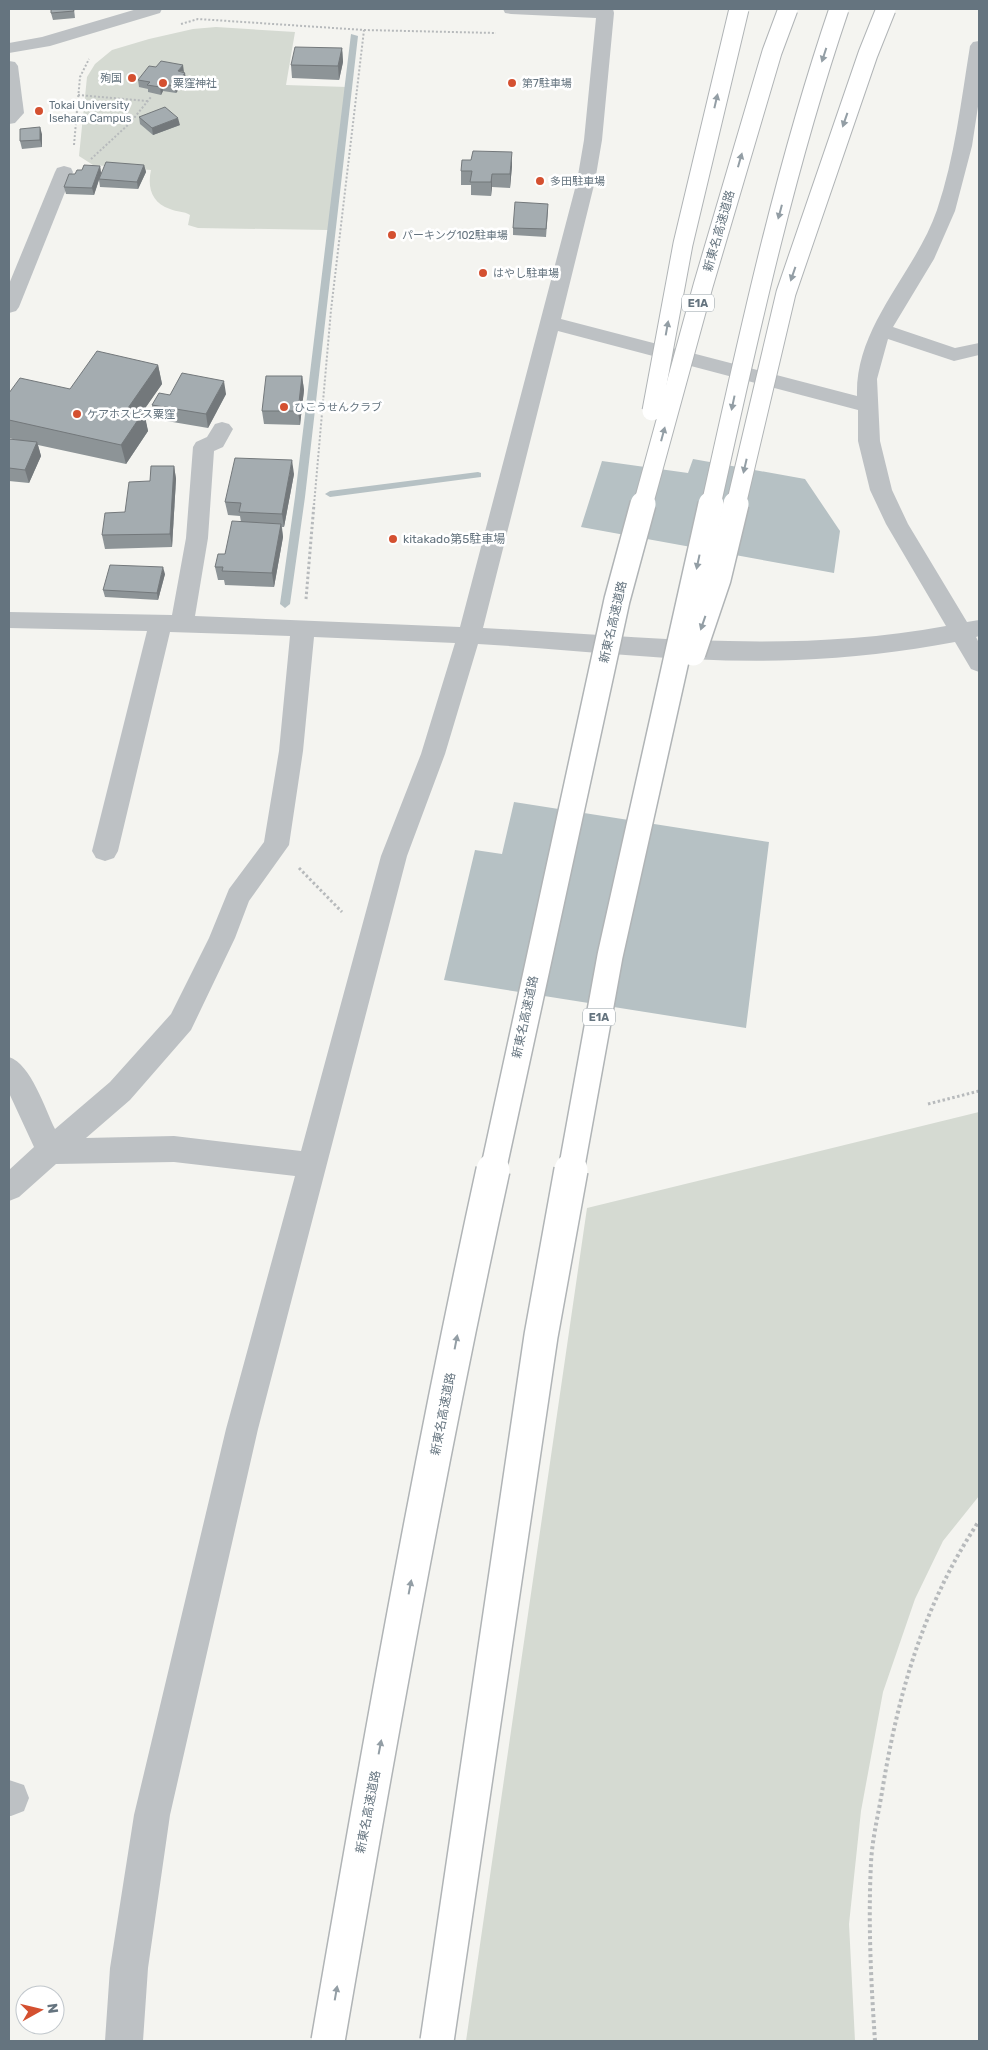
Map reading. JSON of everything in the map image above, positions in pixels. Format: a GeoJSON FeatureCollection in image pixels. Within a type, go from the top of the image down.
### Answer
{"type":"FeatureCollection","features":[{"type":"Feature","properties":{"kind":"highway"},"geometry":{"type":"LineString","coordinates":[[618,600],[683,244],[739,9]]}},
{"type":"Feature","properties":{"kind":"highway","name":"新東名高速道路"},"geometry":{"type":"LineString","coordinates":[[328,2041],[363,1840],[460,1322],[618,600],[703,286],[772,52],[788,9]]}},
{"type":"Feature","properties":{"kind":"highway","name":"E1A"},"geometry":{"type":"LineString","coordinates":[[436,2041],[541,1336],[610,956],[754,305],[816,77],[839,9]]}},
{"type":"Feature","properties":{"kind":"highway"},"geometry":{"type":"LineString","coordinates":[[649,782],[718,579],[786,293],[868,54],[886,9]]}},
{"type":"Feature","properties":{"kind":"street"},"geometry":{"type":"LineString","coordinates":[[9,48],[44,42],[154,9]]}},
{"type":"Feature","properties":{"kind":"street"},"geometry":{"type":"LineString","coordinates":[[124,2041],[132,1950],[152,1815],[242,1430],[394,856],[433,754],[469,636],[586,181],[592,148],[606,11],[512,9]]}},
{"type":"Feature","properties":{"kind":"street"},"geometry":{"type":"LineString","coordinates":[[979,46],[963,146],[946,211],[924,259],[881,330],[867,379],[869,441],[881,490],[897,524],[970,630],[979,663]]}},
{"type":"Feature","properties":{"kind":"street"},"geometry":{"type":"LineString","coordinates":[[9,66],[15,113],[9,119]]}},
{"type":"Feature","properties":{"kind":"street"},"geometry":{"type":"LineString","coordinates":[[963,146],[979,159]]}},
{"type":"Feature","properties":{"kind":"street"},"geometry":{"type":"LineString","coordinates":[[9,307],[64,172]]}},
{"type":"Feature","properties":{"kind":"street"},"geometry":{"type":"LineString","coordinates":[[549,322],[868,406]]}},
{"type":"Feature","properties":{"kind":"street"},"geometry":{"type":"LineString","coordinates":[[881,330],[954,355],[979,349]]}},
{"type":"Feature","properties":{"kind":"street"},"geometry":{"type":"LineString","coordinates":[[105,851],[197,538],[204,447],[215,442],[222,429]]}},
{"type":"Feature","properties":{"kind":"street"},"geometry":{"type":"LineString","coordinates":[[9,620],[172,622],[469,636],[689,650],[773,652],[859,646],[970,630]]}},
{"type":"Feature","properties":{"kind":"street"},"geometry":{"type":"LineString","coordinates":[[9,1188],[120,1091],[181,1022],[222,938],[238,896],[276,845],[291,751],[303,628]]}},
{"type":"Feature","properties":{"kind":"street"},"geometry":{"type":"LineString","coordinates":[[9,1069],[23,1091],[50,1151]]}},
{"type":"Feature","properties":{"kind":"street"},"geometry":{"type":"LineString","coordinates":[[50,1151],[174,1149],[312,1165]]}},
{"type":"Feature","properties":{"kind":"path"},"geometry":{"type":"LineString","coordinates":[[179,24],[198,19],[364,30],[504,33]]}},
{"type":"Feature","properties":{"kind":"path"},"geometry":{"type":"LineString","coordinates":[[303,628],[331,310],[364,30]]}},
{"type":"Feature","properties":{"kind":"path"},"geometry":{"type":"LineString","coordinates":[[64,172],[73,149],[80,77],[92,55]]}},
{"type":"Feature","properties":{"kind":"path"},"geometry":{"type":"LineString","coordinates":[[78,96],[148,101]]}},
{"type":"Feature","properties":{"kind":"path"},"geometry":{"type":"LineString","coordinates":[[91,159],[130,123],[151,97]]}},
{"type":"Feature","properties":{"kind":"path"},"geometry":{"type":"LineString","coordinates":[[276,845],[347,917]]}},
{"type":"Feature","properties":{"kind":"path"},"geometry":{"type":"LineString","coordinates":[[928,1104],[979,1091]]}},
{"type":"Feature","properties":{"kind":"path"},"geometry":{"type":"LineString","coordinates":[[875,2041],[870,1943],[871,1863],[886,1761],[910,1664],[940,1585],[979,1521]]}},
{"type":"Feature","properties":{"kind":"shaded area"},"geometry":{"type":"Polygon","coordinates":[[[216,27],[295,32],[286,85],[347,87],[328,230],[198,228],[188,225],[190,215],[164,206],[155,199],[150,183],[151,170],[93,165],[79,156],[87,77],[95,64],[112,50],[193,29],[216,27]]]}},
{"type":"Feature","properties":{"kind":"shaded area"},"geometry":{"type":"Polygon","coordinates":[[[693,459],[805,479],[840,531],[834,573],[581,527],[602,461],[688,473],[693,459]]]}},
{"type":"Feature","properties":{"kind":"shaded area"},"geometry":{"type":"Polygon","coordinates":[[[514,802],[769,842],[746,1028],[444,980],[475,850],[502,854],[514,802]]]}},
{"type":"Feature","properties":{"kind":"shaded area"},"geometry":{"type":"Polygon","coordinates":[[[979,1112],[979,1496],[943,1541],[915,1599],[883,1692],[861,1811],[849,1924],[855,2041],[466,2041],[587,1208],[979,1112]]]}},
{"type":"Feature","properties":{"kind":"building"},"geometry":{"type":"Polygon","coordinates":[[[51,9],[73,9],[74,11],[51,13],[51,9]]]}},
{"type":"Feature","properties":{"kind":"building"},"geometry":{"type":"Polygon","coordinates":[[[295,47],[342,48],[338,66],[291,65],[295,47]]]}},
{"type":"Feature","properties":{"kind":"building","name":"粟窪神社"},"geometry":{"type":"Polygon","coordinates":[[[161,61],[183,65],[178,71],[185,73],[175,86],[162,84],[160,87],[147,85],[150,82],[138,80],[149,66],[156,67],[161,61]]]}},
{"type":"Feature","properties":{"kind":"building"},"geometry":{"type":"Polygon","coordinates":[[[165,107],[178,118],[152,128],[139,117],[165,107]]]}},
{"type":"Feature","properties":{"kind":"building"},"geometry":{"type":"Polygon","coordinates":[[[40,127],[40,140],[20,141],[20,129],[40,127]]]}},
{"type":"Feature","properties":{"kind":"building"},"geometry":{"type":"Polygon","coordinates":[[[473,151],[512,152],[510,174],[492,174],[491,182],[470,182],[472,171],[461,171],[462,160],[471,160],[473,151]]]}},
{"type":"Feature","properties":{"kind":"building"},"geometry":{"type":"Polygon","coordinates":[[[106,162],[144,165],[137,182],[99,179],[106,162]]]}},
{"type":"Feature","properties":{"kind":"building"},"geometry":{"type":"Polygon","coordinates":[[[84,165],[100,166],[92,188],[64,187],[69,174],[75,174],[77,170],[82,170],[84,165]]]}},
{"type":"Feature","properties":{"kind":"building"},"geometry":{"type":"Polygon","coordinates":[[[515,202],[548,204],[546,229],[513,228],[515,202]]]}},
{"type":"Feature","properties":{"kind":"building","name":"ケアホスピス粟窪"},"geometry":{"type":"Polygon","coordinates":[[[97,351],[158,365],[128,408],[144,411],[121,445],[9,420],[9,393],[20,378],[70,389],[97,351]]]}},
{"type":"Feature","properties":{"kind":"building"},"geometry":{"type":"Polygon","coordinates":[[[182,373],[224,381],[206,414],[152,405],[159,393],[170,395],[182,373]]]}},
{"type":"Feature","properties":{"kind":"building"},"geometry":{"type":"Polygon","coordinates":[[[266,376],[302,376],[298,411],[262,411],[266,376]]]}},
{"type":"Feature","properties":{"kind":"building"},"geometry":{"type":"Polygon","coordinates":[[[9,439],[37,442],[25,470],[9,468],[9,439]]]}},
{"type":"Feature","properties":{"kind":"building"},"geometry":{"type":"Polygon","coordinates":[[[235,458],[292,460],[282,514],[239,512],[241,503],[225,502],[235,458]]]}},
{"type":"Feature","properties":{"kind":"building"},"geometry":{"type":"Polygon","coordinates":[[[151,466],[174,466],[170,534],[102,535],[105,513],[125,512],[129,482],[150,481],[151,466]]]}},
{"type":"Feature","properties":{"kind":"building"},"geometry":{"type":"Polygon","coordinates":[[[232,521],[281,524],[272,573],[222,571],[223,567],[215,567],[218,554],[225,554],[232,521]]]}},
{"type":"Feature","properties":{"kind":"building"},"geometry":{"type":"Polygon","coordinates":[[[110,565],[163,567],[157,593],[103,590],[110,565]]]}},
{"type":"Feature","properties":{"kind":"waterway"},"geometry":{"type":"LineString","coordinates":[[285,604],[300,497],[354,36]]}},
{"type":"Feature","properties":{"kind":"waterway"},"geometry":{"type":"LineString","coordinates":[[330,494],[478,475]]}},
{"type":"Feature","properties":{"kind":"place","name":"殉国"},"geometry":{"type":"Point","coordinates":[132,78]}},
{"type":"Feature","properties":{"kind":"place","name":"粟窪神社"},"geometry":{"type":"Point","coordinates":[163,83]}},
{"type":"Feature","properties":{"kind":"place","name":"第7駐車場"},"geometry":{"type":"Point","coordinates":[512,83]}},
{"type":"Feature","properties":{"kind":"place","name":"Tokai University Isehara Campus"},"geometry":{"type":"Point","coordinates":[39,111]}},
{"type":"Feature","properties":{"kind":"place","name":"多田駐車場"},"geometry":{"type":"Point","coordinates":[540,181]}},
{"type":"Feature","properties":{"kind":"place","name":"パーキング102駐車場"},"geometry":{"type":"Point","coordinates":[392,235]}},
{"type":"Feature","properties":{"kind":"place","name":"はやし駐車場"},"geometry":{"type":"Point","coordinates":[483,273]}},
{"type":"Feature","properties":{"kind":"place","name":"ひこうせんクラブ"},"geometry":{"type":"Point","coordinates":[284,407]}},
{"type":"Feature","properties":{"kind":"place","name":"ケアホスピス粟窪"},"geometry":{"type":"Point","coordinates":[77,414]}},
{"type":"Feature","properties":{"kind":"place","name":"kitakado第5駐車場"},"geometry":{"type":"Point","coordinates":[393,539]}}]}
